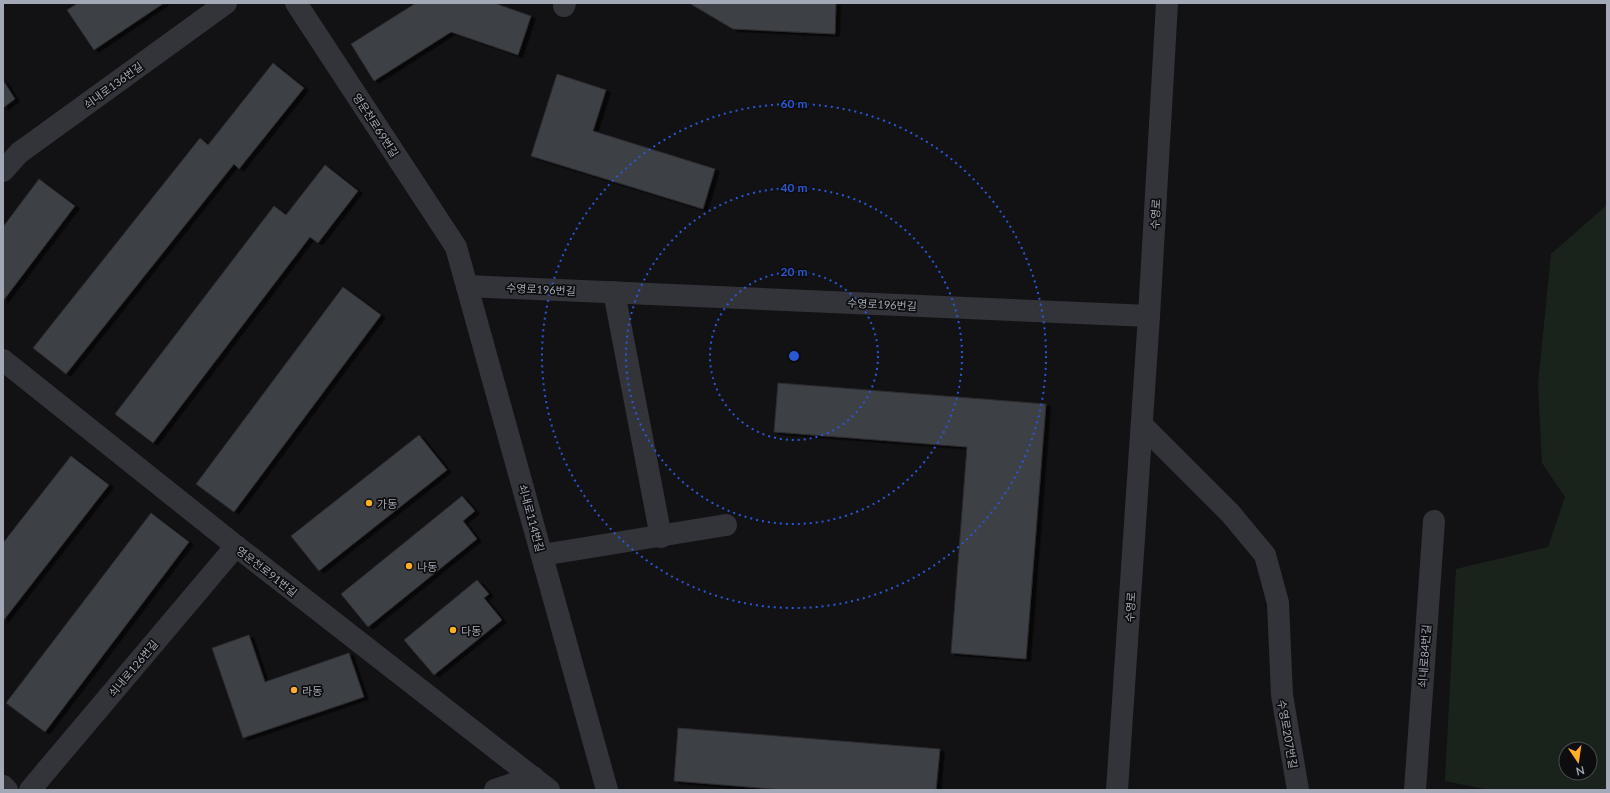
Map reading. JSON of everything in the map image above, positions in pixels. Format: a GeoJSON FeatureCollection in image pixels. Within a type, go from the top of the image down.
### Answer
{"type":"FeatureCollection","features":[{"type":"Feature","properties":{"kind":"street","name":"쇠내로136번길"},"geometry":{"type":"LineString","coordinates":[[3,171],[19,153],[226,3]]}},
{"type":"Feature","properties":{"kind":"street","name":"영운천로69번길"},"geometry":{"type":"LineString","coordinates":[[296,3],[456,246]]}},
{"type":"Feature","properties":{"kind":"street","name":"수영로"},"geometry":{"type":"LineString","coordinates":[[1117,790],[1142,425],[1168,3]]}},
{"type":"Feature","properties":{"kind":"street","name":"쇠내로114번길"},"geometry":{"type":"LineString","coordinates":[[456,246],[607,790]]}},
{"type":"Feature","properties":{"kind":"street","name":"수영로196번길"},"geometry":{"type":"LineString","coordinates":[[468,286],[1149,316]]}},
{"type":"Feature","properties":{"kind":"street"},"geometry":{"type":"LineString","coordinates":[[614,292],[661,537]]}},
{"type":"Feature","properties":{"kind":"street","name":"영운천로91번길"},"geometry":{"type":"LineString","coordinates":[[3,360],[236,546],[541,784]]}},
{"type":"Feature","properties":{"kind":"street","name":"수영로207번길"},"geometry":{"type":"LineString","coordinates":[[1142,425],[1230,513],[1266,555],[1278,603],[1282,694],[1298,790]]}},
{"type":"Feature","properties":{"kind":"street","name":"쇠내로84번길"},"geometry":{"type":"LineString","coordinates":[[1415,790],[1434,521]]}},
{"type":"Feature","properties":{"kind":"street"},"geometry":{"type":"LineString","coordinates":[[542,555],[661,537],[726,525]]}},
{"type":"Feature","properties":{"kind":"street","name":"쇠내로126번길"},"geometry":{"type":"LineString","coordinates":[[30,790],[236,546]]}},
{"type":"Feature","properties":{"kind":"street","name":"영운천로91번길"},"geometry":{"type":"LineString","coordinates":[[495,790],[541,784]]}},
{"type":"Feature","properties":{"kind":"street"},"geometry":{"type":"LineString","coordinates":[[3,786],[8,790]]}},
{"type":"Feature","properties":{"kind":"shaded area"},"geometry":{"type":"Polygon","coordinates":[[[1607,205],[1607,790],[1489,790],[1445,781],[1456,569],[1548,547],[1565,497],[1542,463],[1538,384],[1551,254],[1607,205]]]}},
{"type":"Feature","properties":{"kind":"building"},"geometry":{"type":"Polygon","coordinates":[[[78,3],[164,3],[94,50],[67,10],[78,3]]]}},
{"type":"Feature","properties":{"kind":"building"},"geometry":{"type":"Polygon","coordinates":[[[416,3],[494,3],[531,16],[518,55],[451,32],[374,81],[351,44],[416,3]]]}},
{"type":"Feature","properties":{"kind":"building"},"geometry":{"type":"Polygon","coordinates":[[[689,3],[836,3],[835,34],[733,29],[689,3]]]}},
{"type":"Feature","properties":{"kind":"building"},"geometry":{"type":"Polygon","coordinates":[[[273,63],[304,88],[239,169],[234,164],[66,374],[33,348],[200,138],[208,145],[273,63]]]}},
{"type":"Feature","properties":{"kind":"building"},"geometry":{"type":"Polygon","coordinates":[[[557,74],[606,90],[593,131],[715,169],[703,209],[531,156],[557,74]]]}},
{"type":"Feature","properties":{"kind":"building"},"geometry":{"type":"Polygon","coordinates":[[[3,80],[15,99],[3,108],[3,80]]]}},
{"type":"Feature","properties":{"kind":"building"},"geometry":{"type":"Polygon","coordinates":[[[325,165],[358,191],[318,243],[310,237],[153,443],[115,414],[274,206],[286,215],[325,165]]]}},
{"type":"Feature","properties":{"kind":"building"},"geometry":{"type":"Polygon","coordinates":[[[39,179],[75,206],[3,301],[3,227],[39,179]]]}},
{"type":"Feature","properties":{"kind":"building"},"geometry":{"type":"Polygon","coordinates":[[[343,287],[381,315],[234,512],[196,484],[343,287]]]}},
{"type":"Feature","properties":{"kind":"building"},"geometry":{"type":"Polygon","coordinates":[[[778,383],[1046,404],[1026,659],[951,653],[967,447],[774,432],[778,383]]]}},
{"type":"Feature","properties":{"kind":"building","name":"가동"},"geometry":{"type":"Polygon","coordinates":[[[419,435],[447,470],[319,571],[291,536],[419,435]]]}},
{"type":"Feature","properties":{"kind":"building"},"geometry":{"type":"Polygon","coordinates":[[[71,456],[109,485],[3,621],[3,543],[71,456]]]}},
{"type":"Feature","properties":{"kind":"building","name":"나동"},"geometry":{"type":"Polygon","coordinates":[[[462,496],[475,511],[463,521],[477,539],[368,627],[341,594],[462,496]]]}},
{"type":"Feature","properties":{"kind":"building"},"geometry":{"type":"Polygon","coordinates":[[[151,513],[189,542],[45,732],[6,703],[151,513]]]}},
{"type":"Feature","properties":{"kind":"building","name":"다동"},"geometry":{"type":"Polygon","coordinates":[[[477,580],[489,594],[484,598],[502,620],[434,675],[404,640],[477,580]]]}},
{"type":"Feature","properties":{"kind":"building","name":"라동"},"geometry":{"type":"Polygon","coordinates":[[[249,635],[265,682],[349,653],[364,697],[243,738],[212,648],[249,635]]]}},
{"type":"Feature","properties":{"kind":"building"},"geometry":{"type":"Polygon","coordinates":[[[678,728],[940,749],[936,790],[785,790],[674,781],[678,728]]]}},
{"type":"Feature","properties":{"kind":"place","name":"가동"},"geometry":{"type":"Point","coordinates":[369,503]}},
{"type":"Feature","properties":{"kind":"place","name":"나동"},"geometry":{"type":"Point","coordinates":[409,566]}},
{"type":"Feature","properties":{"kind":"place","name":"다동"},"geometry":{"type":"Point","coordinates":[453,630]}},
{"type":"Feature","properties":{"kind":"place","name":"라동"},"geometry":{"type":"Point","coordinates":[294,690]}}]}
